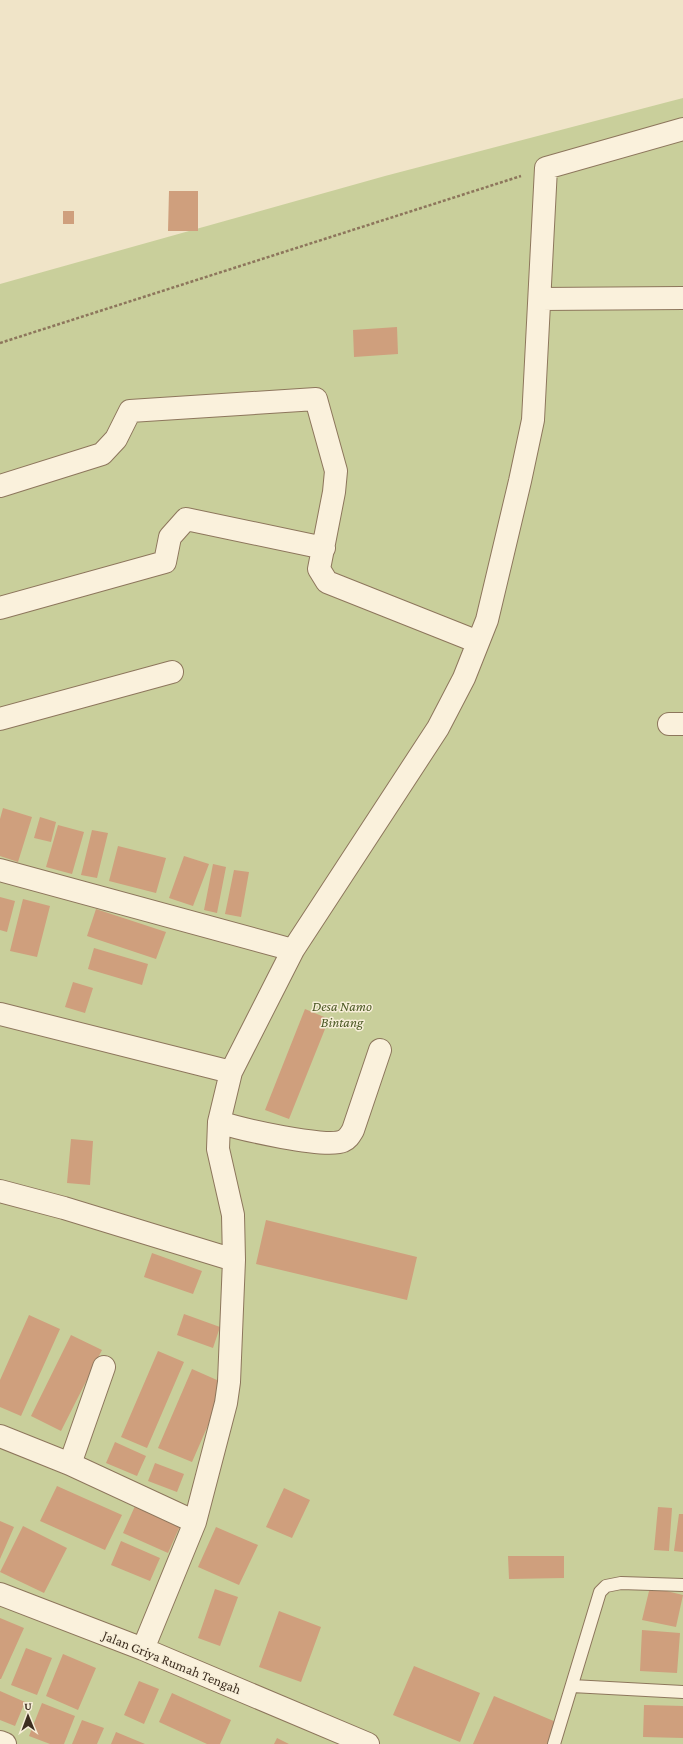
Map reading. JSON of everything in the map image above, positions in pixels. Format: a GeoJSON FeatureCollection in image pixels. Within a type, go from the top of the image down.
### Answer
{"type":"FeatureCollection","features":[{"type":"Feature","properties":{"kind":"street"},"geometry":{"type":"LineString","coordinates":[[143,1649],[195,1522],[226,1403],[229,1382],[234,1260],[233,1215],[218,1149],[219,1122],[231,1072],[293,950],[438,728],[464,678],[487,620],[533,420],[546,168],[683,130]]}},
{"type":"Feature","properties":{"kind":"street"},"geometry":{"type":"LineString","coordinates":[[540,299],[683,298]]}},
{"type":"Feature","properties":{"kind":"street"},"geometry":{"type":"LineString","coordinates":[[0,486],[102,454],[116,439],[130,411],[316,399],[336,471],[334,492],[319,568],[327,582],[478,642]]}},
{"type":"Feature","properties":{"kind":"street"},"geometry":{"type":"LineString","coordinates":[[0,608],[166,562],[170,537],[186,519],[324,548]]}},
{"type":"Feature","properties":{"kind":"street"},"geometry":{"type":"LineString","coordinates":[[0,719],[172,672]]}},
{"type":"Feature","properties":{"kind":"street"},"geometry":{"type":"LineString","coordinates":[[0,870],[293,950]]}},
{"type":"Feature","properties":{"kind":"street"},"geometry":{"type":"LineString","coordinates":[[0,1014],[231,1072]]}},
{"type":"Feature","properties":{"kind":"street"},"geometry":{"type":"LineString","coordinates":[[219,1122],[242,1129],[292,1138],[329,1142],[344,1141],[349,1137],[353,1130],[380,1050]]}},
{"type":"Feature","properties":{"kind":"street"},"geometry":{"type":"LineString","coordinates":[[0,1191],[64,1208],[234,1260]]}},
{"type":"Feature","properties":{"kind":"street"},"geometry":{"type":"LineString","coordinates":[[70,1464],[104,1367]]}},
{"type":"Feature","properties":{"kind":"street"},"geometry":{"type":"LineString","coordinates":[[0,1436],[70,1464],[195,1522]]}},
{"type":"Feature","properties":{"kind":"street","name":"Jalan Griya Rumah Tengah"},"geometry":{"type":"LineString","coordinates":[[0,1594],[143,1649],[340,1739],[368,1744]]}},
{"type":"Feature","properties":{"kind":"street"},"geometry":{"type":"LineString","coordinates":[[0,1742],[5,1744]]}},
{"type":"Feature","properties":{"kind":"lane"},"geometry":{"type":"LineString","coordinates":[[554,1744],[600,1592],[606,1586],[621,1583],[683,1585]]}},
{"type":"Feature","properties":{"kind":"lane"},"geometry":{"type":"LineString","coordinates":[[572,1686],[683,1692]]}},
{"type":"Feature","properties":{"kind":"path"},"geometry":{"type":"LineString","coordinates":[[0,343],[546,168]]}},
{"type":"Feature","properties":{"kind":"green space","name":"Desa Namo Bintang"},"geometry":{"type":"Polygon","coordinates":[[[683,98],[683,1744],[0,1744],[0,284],[385,176],[683,98]]]}},
{"type":"Feature","properties":{"kind":"building"},"geometry":{"type":"Polygon","coordinates":[[[169,191],[198,191],[198,231],[168,231],[169,191]]]}},
{"type":"Feature","properties":{"kind":"building"},"geometry":{"type":"Polygon","coordinates":[[[63,211],[74,211],[74,224],[63,224],[63,211]]]}},
{"type":"Feature","properties":{"kind":"building"},"geometry":{"type":"Polygon","coordinates":[[[397,327],[398,354],[354,357],[353,330],[397,327]]]}},
{"type":"Feature","properties":{"kind":"building"},"geometry":{"type":"Polygon","coordinates":[[[3,808],[32,817],[18,862],[0,856],[0,819],[3,808]]]}},
{"type":"Feature","properties":{"kind":"building"},"geometry":{"type":"Polygon","coordinates":[[[40,817],[56,822],[51,842],[34,838],[40,817]]]}},
{"type":"Feature","properties":{"kind":"building"},"geometry":{"type":"Polygon","coordinates":[[[58,825],[84,832],[72,874],[46,867],[58,825]]]}},
{"type":"Feature","properties":{"kind":"building"},"geometry":{"type":"Polygon","coordinates":[[[92,830],[108,833],[97,878],[81,875],[92,830]]]}},
{"type":"Feature","properties":{"kind":"building"},"geometry":{"type":"Polygon","coordinates":[[[118,846],[166,858],[156,893],[109,881],[118,846]]]}},
{"type":"Feature","properties":{"kind":"building"},"geometry":{"type":"Polygon","coordinates":[[[184,856],[209,864],[193,906],[169,898],[184,856]]]}},
{"type":"Feature","properties":{"kind":"building"},"geometry":{"type":"Polygon","coordinates":[[[213,864],[226,867],[217,913],[204,910],[213,864]]]}},
{"type":"Feature","properties":{"kind":"building"},"geometry":{"type":"Polygon","coordinates":[[[234,870],[249,872],[241,917],[225,914],[234,870]]]}},
{"type":"Feature","properties":{"kind":"building"},"geometry":{"type":"Polygon","coordinates":[[[0,897],[15,901],[7,932],[0,930],[0,897]]]}},
{"type":"Feature","properties":{"kind":"building"},"geometry":{"type":"Polygon","coordinates":[[[23,899],[50,906],[37,957],[10,951],[23,899]]]}},
{"type":"Feature","properties":{"kind":"building"},"geometry":{"type":"Polygon","coordinates":[[[96,909],[166,932],[156,959],[87,936],[96,909]]]}},
{"type":"Feature","properties":{"kind":"building"},"geometry":{"type":"Polygon","coordinates":[[[94,948],[148,964],[142,985],[88,969],[94,948]]]}},
{"type":"Feature","properties":{"kind":"building"},"geometry":{"type":"Polygon","coordinates":[[[73,982],[93,988],[85,1013],[65,1007],[73,982]]]}},
{"type":"Feature","properties":{"kind":"building"},"geometry":{"type":"Polygon","coordinates":[[[305,1009],[329,1019],[289,1119],[265,1110],[305,1009]]]}},
{"type":"Feature","properties":{"kind":"building"},"geometry":{"type":"Polygon","coordinates":[[[71,1139],[93,1141],[90,1185],[67,1183],[71,1139]]]}},
{"type":"Feature","properties":{"kind":"building"},"geometry":{"type":"Polygon","coordinates":[[[266,1220],[417,1257],[407,1300],[256,1264],[266,1220]]]}},
{"type":"Feature","properties":{"kind":"building"},"geometry":{"type":"Polygon","coordinates":[[[152,1253],[202,1271],[193,1294],[144,1277],[152,1253]]]}},
{"type":"Feature","properties":{"kind":"building"},"geometry":{"type":"Polygon","coordinates":[[[184,1314],[220,1327],[213,1348],[177,1335],[184,1314]]]}},
{"type":"Feature","properties":{"kind":"building"},"geometry":{"type":"Polygon","coordinates":[[[29,1315],[60,1329],[21,1416],[0,1407],[0,1380],[29,1315]]]}},
{"type":"Feature","properties":{"kind":"building"},"geometry":{"type":"Polygon","coordinates":[[[71,1335],[102,1350],[61,1431],[31,1416],[71,1335]]]}},
{"type":"Feature","properties":{"kind":"building"},"geometry":{"type":"Polygon","coordinates":[[[158,1351],[184,1362],[147,1448],[121,1437],[158,1351]]]}},
{"type":"Feature","properties":{"kind":"building"},"geometry":{"type":"Polygon","coordinates":[[[192,1369],[226,1384],[192,1462],[158,1448],[192,1369]]]}},
{"type":"Feature","properties":{"kind":"building"},"geometry":{"type":"Polygon","coordinates":[[[115,1442],[146,1456],[137,1476],[106,1463],[115,1442]]]}},
{"type":"Feature","properties":{"kind":"building"},"geometry":{"type":"Polygon","coordinates":[[[155,1463],[184,1474],[177,1492],[148,1481],[155,1463]]]}},
{"type":"Feature","properties":{"kind":"building"},"geometry":{"type":"Polygon","coordinates":[[[57,1486],[122,1515],[105,1550],[40,1521],[57,1486]]]}},
{"type":"Feature","properties":{"kind":"building"},"geometry":{"type":"Polygon","coordinates":[[[284,1488],[310,1500],[292,1538],[266,1527],[284,1488]]]}},
{"type":"Feature","properties":{"kind":"building"},"geometry":{"type":"Polygon","coordinates":[[[135,1506],[180,1526],[168,1553],[123,1533],[135,1506]]]}},
{"type":"Feature","properties":{"kind":"building"},"geometry":{"type":"Polygon","coordinates":[[[658,1507],[672,1508],[669,1551],[654,1550],[658,1507]]]}},
{"type":"Feature","properties":{"kind":"building"},"geometry":{"type":"Polygon","coordinates":[[[679,1514],[683,1514],[683,1552],[674,1551],[679,1514]]]}},
{"type":"Feature","properties":{"kind":"building"},"geometry":{"type":"Polygon","coordinates":[[[0,1521],[14,1527],[0,1559],[0,1521]]]}},
{"type":"Feature","properties":{"kind":"building"},"geometry":{"type":"Polygon","coordinates":[[[23,1526],[67,1548],[44,1593],[0,1572],[23,1526]]]}},
{"type":"Feature","properties":{"kind":"building"},"geometry":{"type":"Polygon","coordinates":[[[216,1527],[258,1545],[239,1585],[198,1567],[216,1527]]]}},
{"type":"Feature","properties":{"kind":"building"},"geometry":{"type":"Polygon","coordinates":[[[121,1541],[160,1558],[150,1581],[111,1565],[121,1541]]]}},
{"type":"Feature","properties":{"kind":"building"},"geometry":{"type":"Polygon","coordinates":[[[508,1556],[564,1556],[564,1578],[509,1579],[508,1556]]]}},
{"type":"Feature","properties":{"kind":"building"},"geometry":{"type":"Polygon","coordinates":[[[650,1587],[683,1595],[676,1627],[642,1620],[650,1587]]]}},
{"type":"Feature","properties":{"kind":"building"},"geometry":{"type":"Polygon","coordinates":[[[215,1589],[238,1597],[220,1646],[198,1638],[215,1589]]]}},
{"type":"Feature","properties":{"kind":"building"},"geometry":{"type":"Polygon","coordinates":[[[279,1611],[321,1627],[301,1682],[259,1667],[279,1611]]]}},
{"type":"Feature","properties":{"kind":"building"},"geometry":{"type":"Polygon","coordinates":[[[0,1618],[24,1628],[1,1679],[0,1679],[0,1618]]]}},
{"type":"Feature","properties":{"kind":"building"},"geometry":{"type":"Polygon","coordinates":[[[642,1630],[680,1633],[677,1673],[640,1671],[642,1630]]]}},
{"type":"Feature","properties":{"kind":"building"},"geometry":{"type":"Polygon","coordinates":[[[26,1648],[52,1658],[37,1695],[11,1685],[26,1648]]]}},
{"type":"Feature","properties":{"kind":"building"},"geometry":{"type":"Polygon","coordinates":[[[63,1654],[96,1668],[78,1710],[46,1696],[63,1654]]]}},
{"type":"Feature","properties":{"kind":"building"},"geometry":{"type":"Polygon","coordinates":[[[414,1666],[480,1693],[460,1742],[393,1715],[414,1666]]]}},
{"type":"Feature","properties":{"kind":"building"},"geometry":{"type":"Polygon","coordinates":[[[139,1681],[159,1689],[144,1724],[124,1715],[139,1681]]]}},
{"type":"Feature","properties":{"kind":"building"},"geometry":{"type":"Polygon","coordinates":[[[0,1691],[25,1702],[15,1726],[0,1720],[0,1691]]]}},
{"type":"Feature","properties":{"kind":"building"},"geometry":{"type":"Polygon","coordinates":[[[172,1693],[231,1720],[220,1744],[207,1744],[159,1722],[172,1693]]]}},
{"type":"Feature","properties":{"kind":"building"},"geometry":{"type":"Polygon","coordinates":[[[494,1696],[556,1722],[547,1744],[473,1744],[494,1696]]]}},
{"type":"Feature","properties":{"kind":"building"},"geometry":{"type":"Polygon","coordinates":[[[42,1703],[75,1716],[64,1744],[50,1744],[29,1736],[42,1703]]]}},
{"type":"Feature","properties":{"kind":"building"},"geometry":{"type":"Polygon","coordinates":[[[644,1705],[683,1706],[683,1738],[643,1737],[644,1705]]]}},
{"type":"Feature","properties":{"kind":"building"},"geometry":{"type":"Polygon","coordinates":[[[82,1720],[104,1728],[97,1744],[72,1744],[82,1720]]]}},
{"type":"Feature","properties":{"kind":"building"},"geometry":{"type":"Polygon","coordinates":[[[116,1732],[145,1744],[111,1744],[116,1732]]]}},
{"type":"Feature","properties":{"kind":"building"},"geometry":{"type":"Polygon","coordinates":[[[277,1738],[289,1744],[274,1744],[277,1738]]]}}]}
